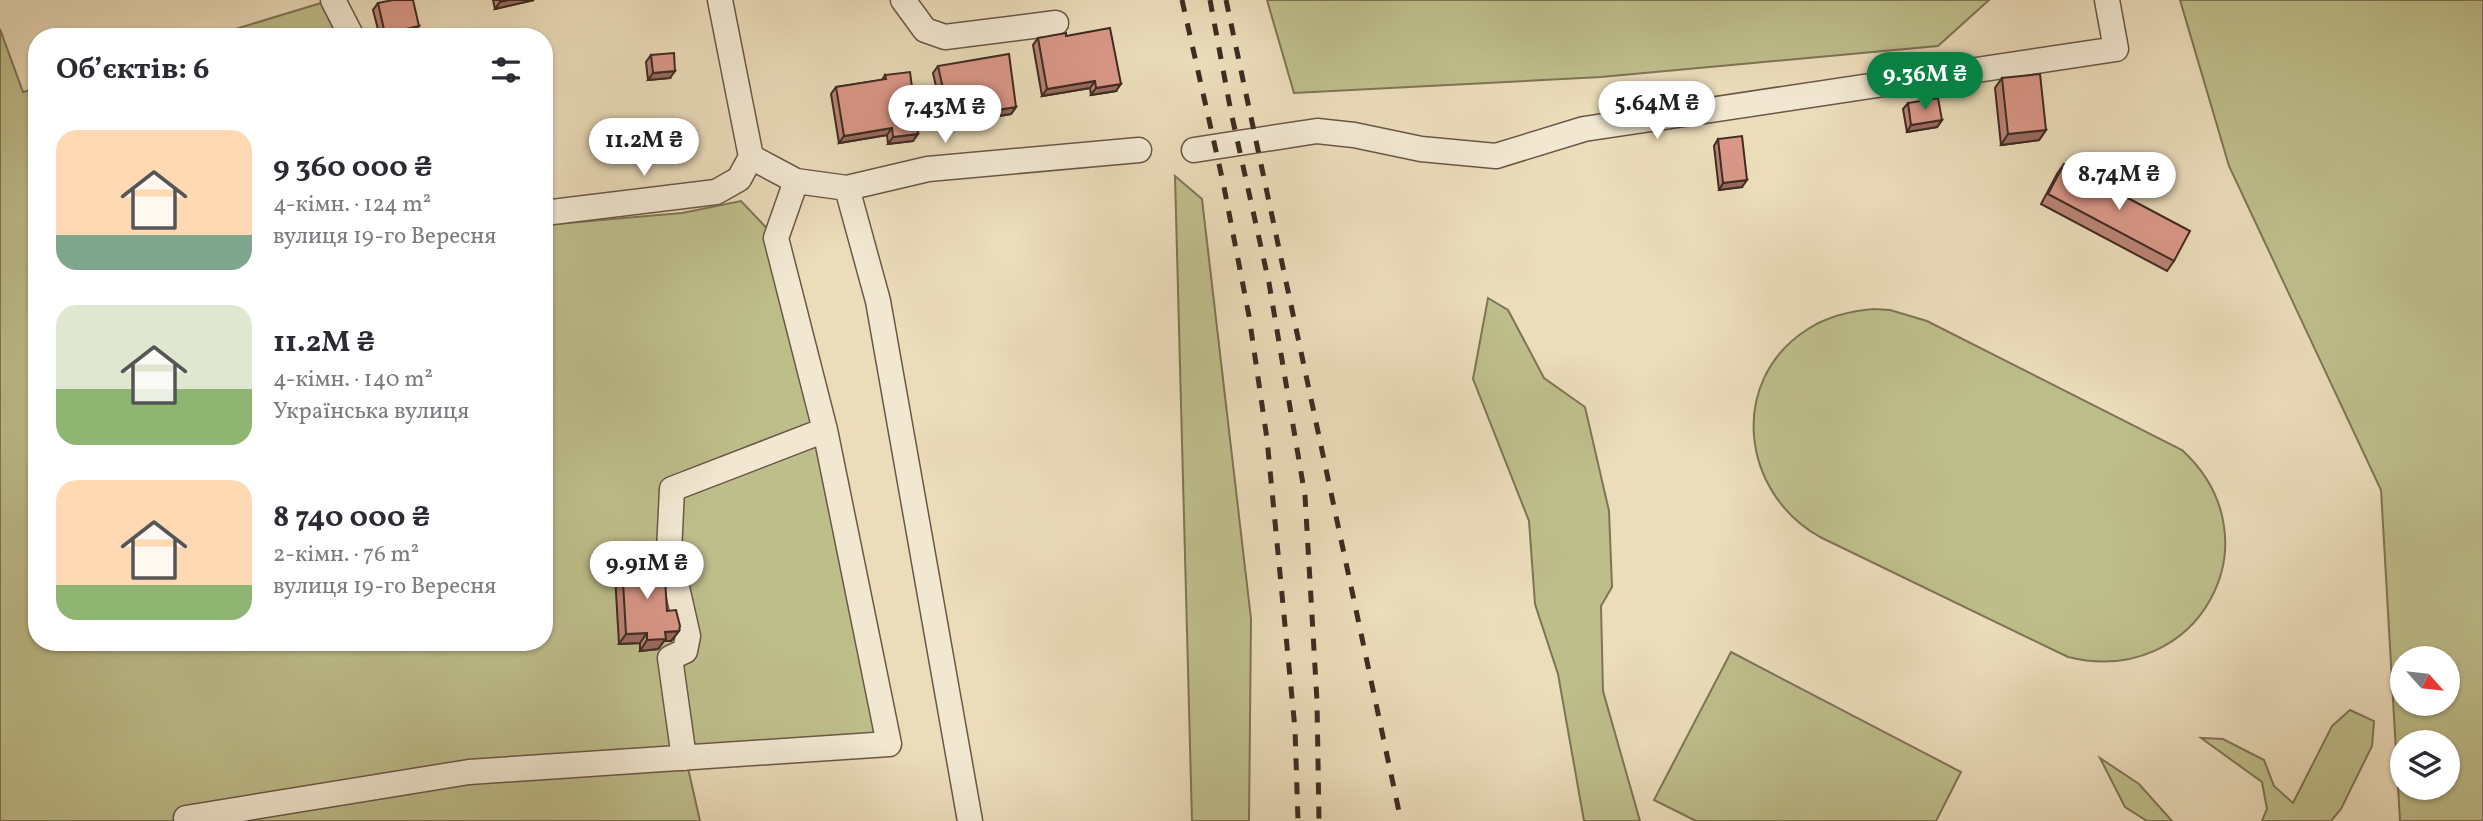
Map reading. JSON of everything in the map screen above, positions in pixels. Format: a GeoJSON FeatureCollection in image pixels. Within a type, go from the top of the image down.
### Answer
{"type":"FeatureCollection","features":[{"type":"Feature","properties":{"kind":"street"},"geometry":{"type":"LineString","coordinates":[[333,0],[347,28]]}},
{"type":"Feature","properties":{"kind":"street"},"geometry":{"type":"LineString","coordinates":[[553,212],[716,192],[738,179],[751,157],[720,0]]}},
{"type":"Feature","properties":{"kind":"street"},"geometry":{"type":"LineString","coordinates":[[903,0],[925,30],[945,37],[1056,23]]}},
{"type":"Feature","properties":{"kind":"street"},"geometry":{"type":"LineString","coordinates":[[1194,150],[1317,131],[1354,135],[1421,149],[1496,156],[1584,129],[2116,50],[2107,0]]}},
{"type":"Feature","properties":{"kind":"street"},"geometry":{"type":"LineString","coordinates":[[751,157],[796,181],[847,188],[928,169],[1139,150]]}},
{"type":"Feature","properties":{"kind":"street"},"geometry":{"type":"LineString","coordinates":[[186,818],[469,772],[889,744],[825,430],[776,237],[796,181]]}},
{"type":"Feature","properties":{"kind":"street"},"geometry":{"type":"LineString","coordinates":[[847,188],[878,301],[970,821]]}},
{"type":"Feature","properties":{"kind":"street"},"geometry":{"type":"LineString","coordinates":[[684,758],[670,658],[685,651],[688,636],[669,552],[672,489],[825,430]]}},
{"type":"Feature","properties":{"kind":"green space"},"geometry":{"type":"Polygon","coordinates":[[[1267,0],[1989,0],[1938,46],[1601,77],[1294,93],[1267,0]]]}},
{"type":"Feature","properties":{"kind":"green space"},"geometry":{"type":"Polygon","coordinates":[[[2180,0],[2483,0],[2483,821],[2400,821],[2399,800],[2460,800],[2460,730],[2395,730],[2394,716],[2460,716],[2460,646],[2390,647],[2381,490],[2229,166],[2180,0]]]}},
{"type":"Feature","properties":{"kind":"green space"},"geometry":{"type":"Polygon","coordinates":[[[321,3],[334,28],[239,28],[321,3]]]}},
{"type":"Feature","properties":{"kind":"green space"},"geometry":{"type":"Polygon","coordinates":[[[0,29],[23,92],[28,91],[28,651],[553,651],[553,224],[682,213],[741,201],[776,238],[889,744],[688,768],[700,821],[0,821],[0,29]]]}},
{"type":"Feature","properties":{"kind":"green space"},"geometry":{"type":"Polygon","coordinates":[[[1175,176],[1202,199],[1251,619],[1249,821],[1192,821],[1175,176]]]}},
{"type":"Feature","properties":{"kind":"green space"},"geometry":{"type":"Polygon","coordinates":[[[1488,298],[1508,310],[1544,378],[1585,407],[1609,511],[1612,587],[1601,606],[1603,691],[1640,821],[1584,821],[1558,674],[1535,604],[1529,521],[1473,379],[1488,298]]]}},
{"type":"Feature","properties":{"kind":"green space"},"geometry":{"type":"Polygon","coordinates":[[[1874,309],[1890,310],[1927,321],[2182,450],[2211,486],[2224,525],[2223,563],[2211,599],[2187,629],[2154,651],[2114,661],[2068,657],[1820,537],[1793,518],[1773,493],[1760,465],[1754,436],[1755,406],[1765,377],[1782,351],[1808,329],[1840,315],[1874,309]]]}},
{"type":"Feature","properties":{"kind":"green space"},"geometry":{"type":"Polygon","coordinates":[[[1731,652],[1961,772],[1936,821],[1696,821],[1654,800],[1731,652]]]}},
{"type":"Feature","properties":{"kind":"green space"},"geometry":{"type":"Polygon","coordinates":[[[2350,710],[2374,721],[2372,746],[2341,809],[2331,821],[2262,821],[2267,809],[2262,782],[2201,738],[2223,739],[2264,760],[2274,786],[2293,803],[2332,726],[2350,710]]]}},
{"type":"Feature","properties":{"kind":"green space"},"geometry":{"type":"Polygon","coordinates":[[[2100,758],[2139,784],[2172,821],[2147,821],[2125,807],[2100,758]]]}},
{"type":"Feature","properties":{"kind":"building"},"geometry":{"type":"Polygon","coordinates":[[[413,0],[419,26],[384,28],[378,3],[413,0]]]}},
{"type":"Feature","properties":{"kind":"building"},"geometry":{"type":"Polygon","coordinates":[[[1110,28],[1121,84],[1096,88],[1095,81],[1047,89],[1038,38],[1110,28]]]}},
{"type":"Feature","properties":{"kind":"building"},"geometry":{"type":"Polygon","coordinates":[[[674,53],[675,71],[653,73],[651,55],[674,53]]]}},
{"type":"Feature","properties":{"kind":"building"},"geometry":{"type":"Polygon","coordinates":[[[1009,54],[1016,107],[997,110],[996,105],[949,116],[938,66],[1009,54]]]}},
{"type":"Feature","properties":{"kind":"building"},"geometry":{"type":"Polygon","coordinates":[[[910,72],[918,134],[893,137],[892,128],[844,136],[836,87],[910,72]]]}},
{"type":"Feature","properties":{"kind":"building"},"geometry":{"type":"Polygon","coordinates":[[[2040,74],[2046,130],[2008,134],[2002,78],[2040,74]]]}},
{"type":"Feature","properties":{"kind":"building"},"geometry":{"type":"Polygon","coordinates":[[[1938,98],[1942,120],[1911,125],[1908,103],[1938,98]]]}},
{"type":"Feature","properties":{"kind":"building"},"geometry":{"type":"Polygon","coordinates":[[[1742,136],[1747,180],[1723,183],[1718,139],[1742,136]]]}},
{"type":"Feature","properties":{"kind":"building"},"geometry":{"type":"Polygon","coordinates":[[[2064,164],[2190,231],[2174,261],[2048,194],[2064,164]]]}},
{"type":"Feature","properties":{"kind":"building"},"geometry":{"type":"Polygon","coordinates":[[[664,562],[667,611],[676,610],[679,631],[665,632],[666,639],[647,640],[647,633],[626,634],[622,565],[664,562]]]}},
{"type":"Feature","properties":{"kind":"railway"},"geometry":{"type":"LineString","coordinates":[[1182,0],[1223,182],[1249,316],[1267,439],[1295,729],[1298,821]]}},
{"type":"Feature","properties":{"kind":"railway"},"geometry":{"type":"LineString","coordinates":[[1210,0],[1231,112],[1269,283],[1305,496],[1317,701],[1319,821]]}},
{"type":"Feature","properties":{"kind":"railway"},"geometry":{"type":"LineString","coordinates":[[1226,0],[1401,821]]}}]}
